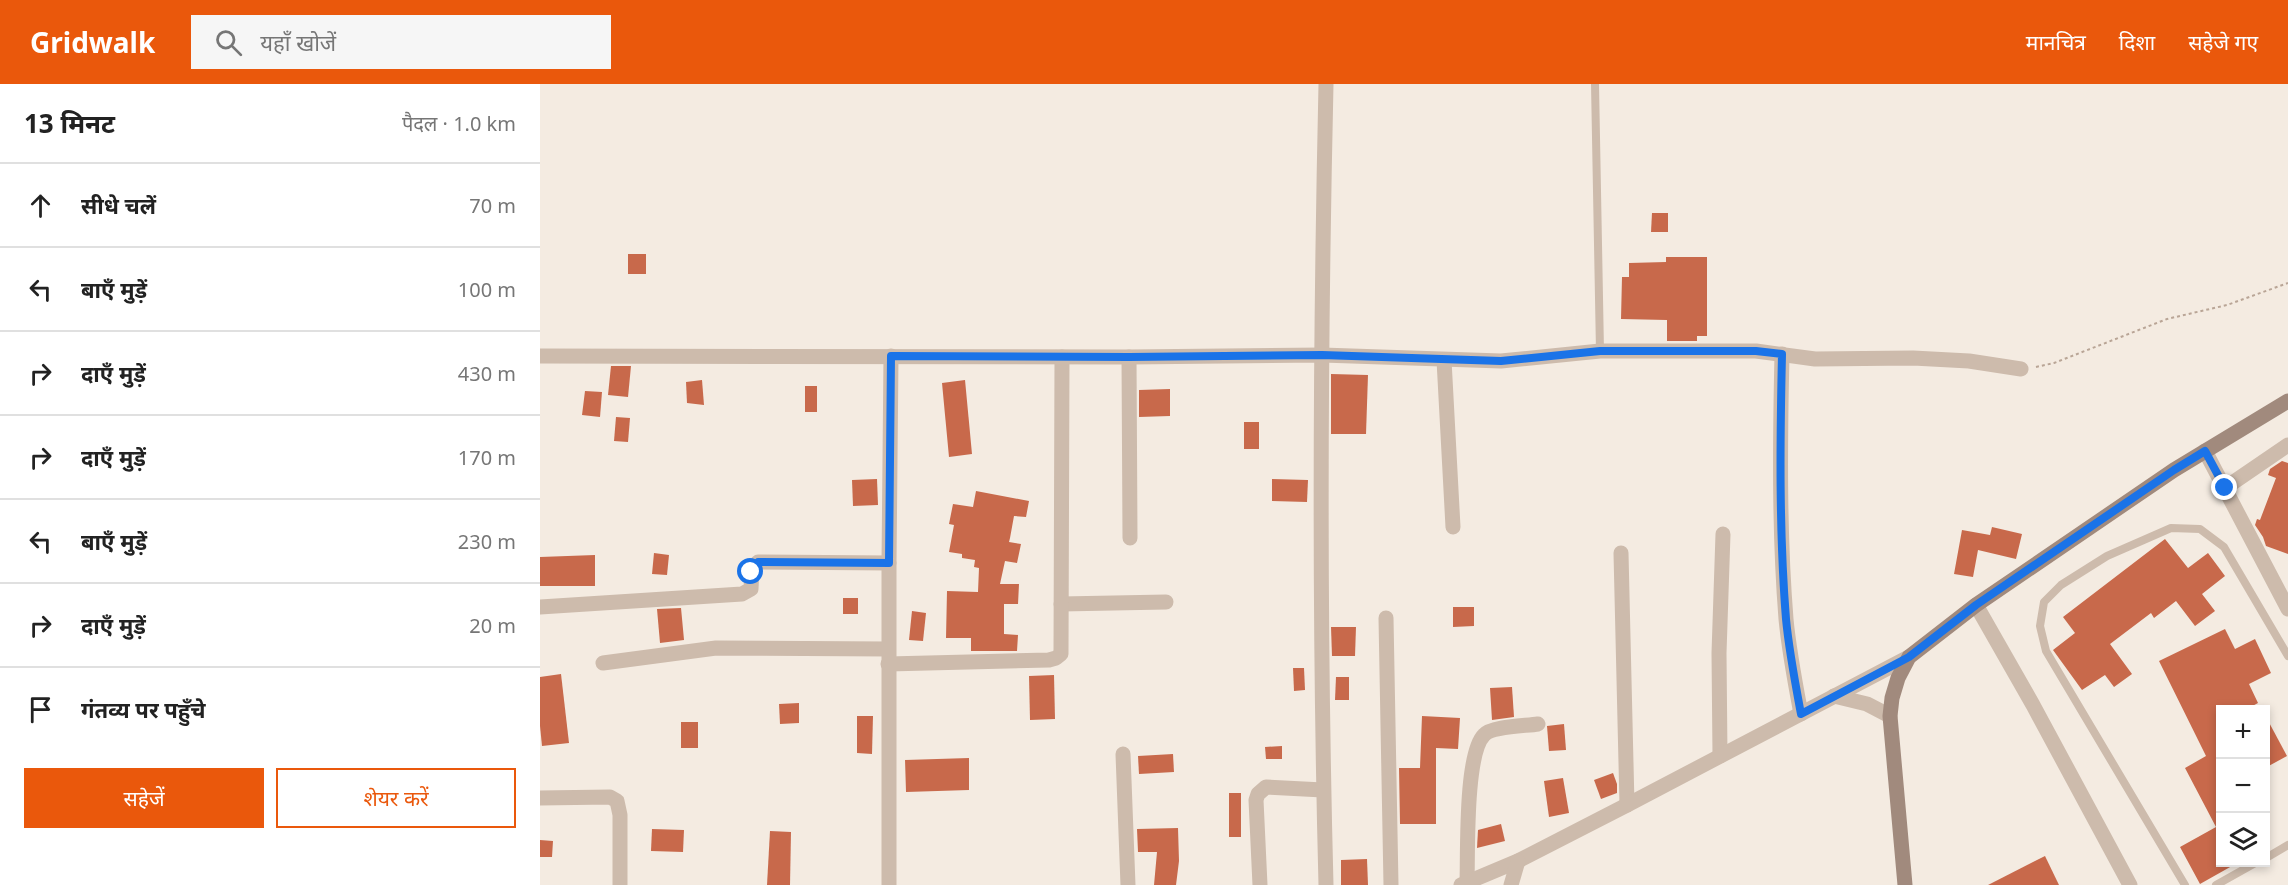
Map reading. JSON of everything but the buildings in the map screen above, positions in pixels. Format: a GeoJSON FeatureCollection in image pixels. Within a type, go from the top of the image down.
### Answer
{"type":"FeatureCollection","features":[{"type":"Feature","properties":{"kind":"main road"},"geometry":{"type":"LineString","coordinates":[[1905,885],[1890,716],[1898,678],[1909,657],[1976,605],[2174,470],[2288,401]]}},
{"type":"Feature","properties":{"kind":"street"},"geometry":{"type":"LineString","coordinates":[[1326,84],[1322,355],[1323,790],[1326,885]]}},
{"type":"Feature","properties":{"kind":"street"},"geometry":{"type":"LineString","coordinates":[[540,356],[1322,355],[1501,361],[1600,351],[1756,351],[1815,359],[1913,358],[1970,361],[2021,369]]}},
{"type":"Feature","properties":{"kind":"street"},"geometry":{"type":"LineString","coordinates":[[1782,354],[1780,434],[1784,586],[1790,653],[1801,714]]}},
{"type":"Feature","properties":{"kind":"street"},"geometry":{"type":"LineString","coordinates":[[889,885],[888,656],[891,356]]}},
{"type":"Feature","properties":{"kind":"street"},"geometry":{"type":"LineString","coordinates":[[603,663],[716,648],[888,656],[1056,658],[1062,648],[1062,357]]}},
{"type":"Feature","properties":{"kind":"street"},"geometry":{"type":"LineString","coordinates":[[1129,357],[1130,538]]}},
{"type":"Feature","properties":{"kind":"street"},"geometry":{"type":"LineString","coordinates":[[1444,360],[1453,527]]}},
{"type":"Feature","properties":{"kind":"street"},"geometry":{"type":"LineString","coordinates":[[2225,488],[2288,445]]}},
{"type":"Feature","properties":{"kind":"street"},"geometry":{"type":"LineString","coordinates":[[2205,451],[2288,609]]}},
{"type":"Feature","properties":{"kind":"street"},"geometry":{"type":"LineString","coordinates":[[1720,756],[1719,653],[1723,534]]}},
{"type":"Feature","properties":{"kind":"street"},"geometry":{"type":"LineString","coordinates":[[1621,553],[1627,805]]}},
{"type":"Feature","properties":{"kind":"street"},"geometry":{"type":"LineString","coordinates":[[540,607],[742,594],[751,589],[752,568],[758,562],[889,563]]}},
{"type":"Feature","properties":{"kind":"street"},"geometry":{"type":"LineString","coordinates":[[1061,603],[1166,602]]}},
{"type":"Feature","properties":{"kind":"street"},"geometry":{"type":"LineString","coordinates":[[1976,605],[2130,885]]}},
{"type":"Feature","properties":{"kind":"street"},"geometry":{"type":"LineString","coordinates":[[1386,618],[1391,885]]}},
{"type":"Feature","properties":{"kind":"street"},"geometry":{"type":"LineString","coordinates":[[1538,724],[1492,729],[1479,743],[1474,759],[1469,798],[1464,884],[1518,861],[1909,657]]}},
{"type":"Feature","properties":{"kind":"street"},"geometry":{"type":"LineString","coordinates":[[1834,696],[1867,704],[1890,716]]}},
{"type":"Feature","properties":{"kind":"street"},"geometry":{"type":"LineString","coordinates":[[1124,754],[1128,885]]}},
{"type":"Feature","properties":{"kind":"street"},"geometry":{"type":"LineString","coordinates":[[1260,885],[1256,800],[1258,794],[1266,787],[1323,790]]}},
{"type":"Feature","properties":{"kind":"street"},"geometry":{"type":"LineString","coordinates":[[540,798],[610,797],[617,801],[620,815],[620,885]]}},
{"type":"Feature","properties":{"kind":"street"},"geometry":{"type":"LineString","coordinates":[[1511,885],[1518,861]]}},
{"type":"Feature","properties":{"kind":"lane"},"geometry":{"type":"LineString","coordinates":[[1595,84],[1600,351]]}},
{"type":"Feature","properties":{"kind":"lane"},"geometry":{"type":"LineString","coordinates":[[2185,885],[2046,651],[2040,626],[2043,602],[2061,585],[2108,556],[2153,534],[2171,528],[2200,529],[2224,547],[2288,656]]}},
{"type":"Feature","properties":{"kind":"lane"},"geometry":{"type":"LineString","coordinates":[[2270,855],[2288,845]]}},
{"type":"Feature","properties":{"kind":"lane"},"geometry":{"type":"LineString","coordinates":[[2216,885],[2248,867]]}},
{"type":"Feature","properties":{"kind":"path"},"geometry":{"type":"LineString","coordinates":[[2021,369],[2054,363],[2167,319],[2227,305],[2288,284]]}},
{"type":"Feature","properties":{"kind":"route"},"geometry":{"type":"LineString","coordinates":[[751,572],[758,562],[889,563],[891,356],[1322,355],[1501,361],[1600,351],[1756,351],[1782,354],[1780,434],[1784,586],[1790,653],[1801,714],[1909,657],[1976,605],[2205,451],[2225,488]]}}]}
